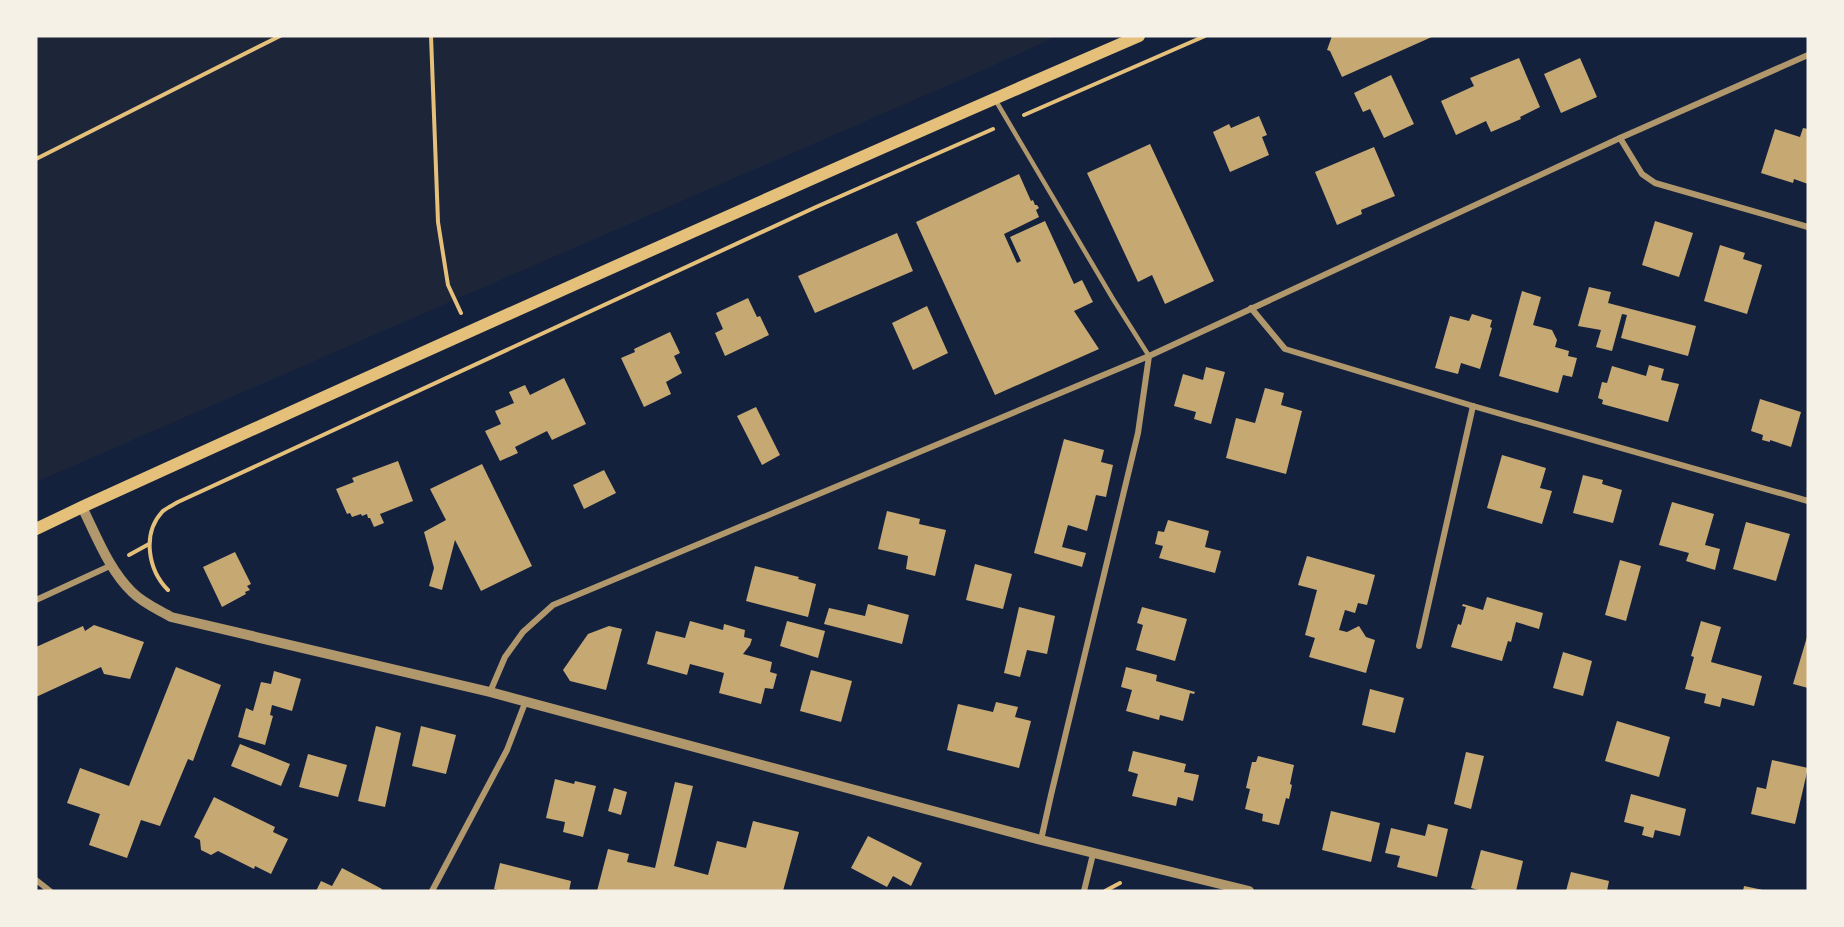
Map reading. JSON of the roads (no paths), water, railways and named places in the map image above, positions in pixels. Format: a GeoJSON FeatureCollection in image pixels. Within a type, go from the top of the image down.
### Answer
{"type":"FeatureCollection","features":[{"type":"Feature","properties":{"kind":"main road"},"geometry":{"type":"LineString","coordinates":[[36,529],[469,330],[1139,36]]}},
{"type":"Feature","properties":{"kind":"street"},"geometry":{"type":"LineString","coordinates":[[490,692],[505,657],[523,632],[553,605],[1149,356],[1620,138],[1808,55]]}},
{"type":"Feature","properties":{"kind":"street"},"geometry":{"type":"LineString","coordinates":[[1620,138],[1642,174],[1655,183],[1808,227]]}},
{"type":"Feature","properties":{"kind":"street"},"geometry":{"type":"LineString","coordinates":[[1251,308],[1284,349],[1473,406],[1808,501]]}},
{"type":"Feature","properties":{"kind":"street"},"geometry":{"type":"LineString","coordinates":[[1041,840],[1138,433],[1149,356]]}},
{"type":"Feature","properties":{"kind":"street"},"geometry":{"type":"LineString","coordinates":[[1419,646],[1473,406]]}},
{"type":"Feature","properties":{"kind":"street"},"geometry":{"type":"LineString","coordinates":[[82,507],[112,565],[130,590],[146,603],[171,617],[490,692],[1094,854],[1249,891]]}},
{"type":"Feature","properties":{"kind":"street"},"geometry":{"type":"LineString","coordinates":[[36,600],[112,565]]}},
{"type":"Feature","properties":{"kind":"street"},"geometry":{"type":"LineString","coordinates":[[432,891],[507,750],[525,703]]}},
{"type":"Feature","properties":{"kind":"street"},"geometry":{"type":"LineString","coordinates":[[1084,891],[1094,854]]}},
{"type":"Feature","properties":{"kind":"street"},"geometry":{"type":"LineString","coordinates":[[36,880],[50,891]]}},
{"type":"Feature","properties":{"kind":"lane"},"geometry":{"type":"LineString","coordinates":[[994,99],[1149,356]]}}]}
